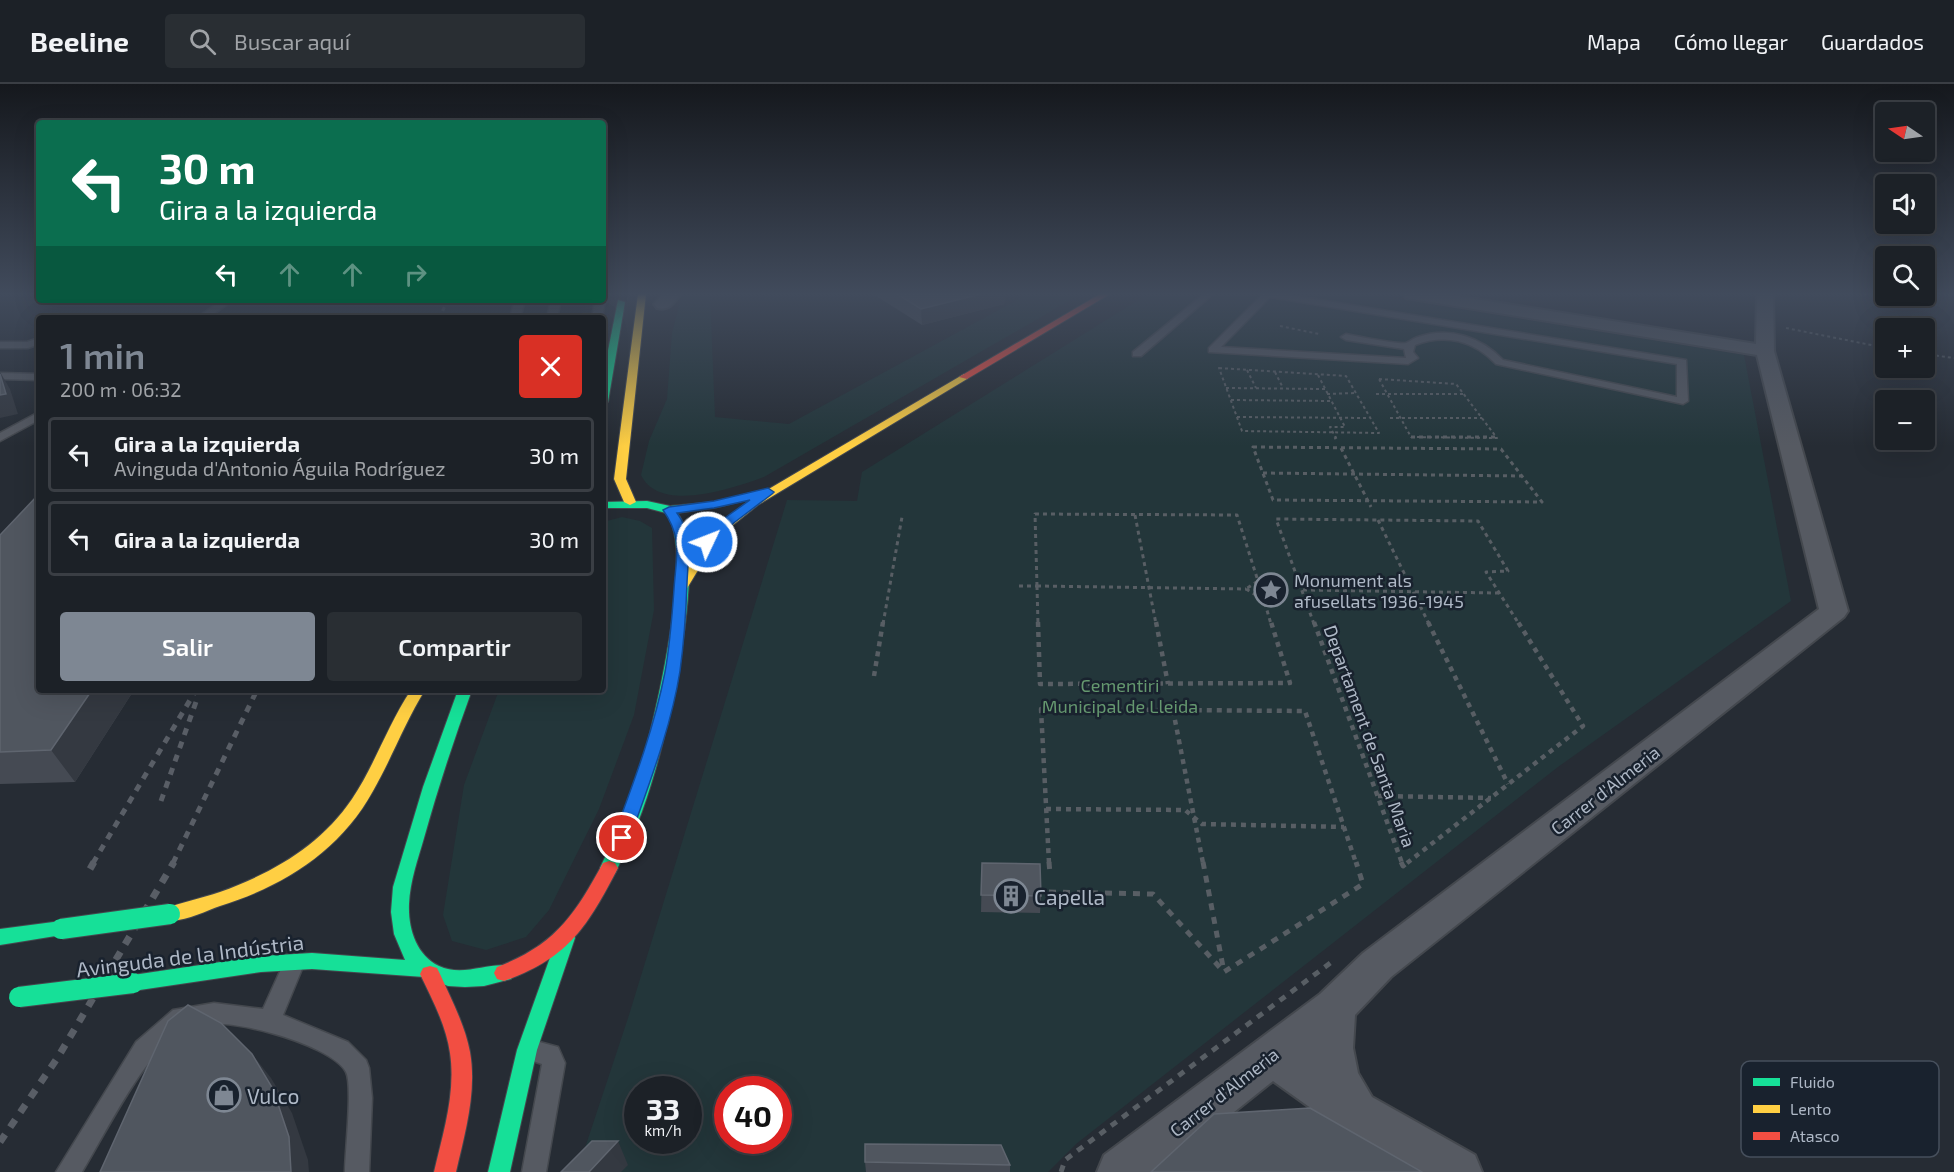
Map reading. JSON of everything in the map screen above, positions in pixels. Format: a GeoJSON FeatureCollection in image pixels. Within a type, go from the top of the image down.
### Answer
{"type":"FeatureCollection","features":[{"type":"Feature","properties":{"kind":"main road"},"geometry":{"type":"LineString","coordinates":[[606,387],[614,345]]}},
{"type":"Feature","properties":{"kind":"main road"},"geometry":{"type":"LineString","coordinates":[[630,502],[620,479],[625,455],[637,345]]}},
{"type":"Feature","properties":{"kind":"main road"},"geometry":{"type":"LineString","coordinates":[[681,587],[694,559],[730,519],[768,492],[1015,345]]}},
{"type":"Feature","properties":{"kind":"main road"},"geometry":{"type":"LineString","coordinates":[[625,455],[644,403]]}},
{"type":"Feature","properties":{"kind":"main road"},"geometry":{"type":"LineString","coordinates":[[606,505],[630,502],[669,510],[714,505],[768,492]]}},
{"type":"Feature","properties":{"kind":"main road"},"geometry":{"type":"LineString","coordinates":[[499,1172],[527,1050],[566,938],[580,921],[606,875],[630,820],[672,673],[683,543],[679,524],[669,510]]}},
{"type":"Feature","properties":{"kind":"main road"},"geometry":{"type":"LineString","coordinates":[[0,937],[170,914],[221,901],[248,890],[297,863],[341,825],[358,803],[403,713],[416,693]]}},
{"type":"Feature","properties":{"kind":"main road"},"geometry":{"type":"LineString","coordinates":[[445,1172],[461,1090],[460,1052],[447,1013],[426,972],[406,948],[400,912],[405,876],[423,809],[464,693]]}},
{"type":"Feature","properties":{"kind":"main road","name":"Avinguda de la Indústria"},"geometry":{"type":"LineString","coordinates":[[14,997],[133,983],[261,964],[312,961],[426,972],[452,980],[476,980],[523,967],[566,938]]}},
{"type":"Feature","properties":{"kind":"street"},"geometry":{"type":"LineString","coordinates":[[1724,345],[1765,351]]}},
{"type":"Feature","properties":{"kind":"street","name":"Carrer d'Almeria"},"geometry":{"type":"LineString","coordinates":[[1121,1172],[1335,1007],[1377,965],[1833,611],[1765,345]]}},
{"type":"Feature","properties":{"kind":"street"},"geometry":{"type":"LineString","coordinates":[[1335,1007],[1330,1035],[1333,1064],[1341,1090],[1359,1114]]}},
{"type":"Feature","properties":{"kind":"street"},"geometry":{"type":"LineString","coordinates":[[1272,1055],[1359,1114],[1458,1172]]}},
{"type":"Feature","properties":{"kind":"lane"},"geometry":{"type":"LineString","coordinates":[[0,345],[29,345]]}},
{"type":"Feature","properties":{"kind":"lane"},"geometry":{"type":"LineString","coordinates":[[1137,354],[1148,345]]}},
{"type":"Feature","properties":{"kind":"lane"},"geometry":{"type":"LineString","coordinates":[[1219,345],[1213,351],[1407,361],[1413,358],[1408,352],[1408,347]]}},
{"type":"Feature","properties":{"kind":"lane"},"geometry":{"type":"LineString","coordinates":[[1394,345],[1408,347],[1411,345]]}},
{"type":"Feature","properties":{"kind":"lane"},"geometry":{"type":"LineString","coordinates":[[1479,345],[1492,352],[1500,362],[1683,401],[1682,362],[1577,345]]}},
{"type":"Feature","properties":{"kind":"lane"},"geometry":{"type":"LineString","coordinates":[[0,376],[36,377]]}},
{"type":"Feature","properties":{"kind":"lane"},"geometry":{"type":"LineString","coordinates":[[0,438],[36,417]]}},
{"type":"Feature","properties":{"kind":"lane"},"geometry":{"type":"LineString","coordinates":[[270,1020],[294,962]]}},
{"type":"Feature","properties":{"kind":"lane"},"geometry":{"type":"LineString","coordinates":[[68,1172],[144,1049],[181,1017],[214,1012],[270,1020],[340,1049],[358,1068],[360,1098],[357,1172]]}},
{"type":"Feature","properties":{"kind":"lane"},"geometry":{"type":"LineString","coordinates":[[527,1050],[550,1055],[554,1063],[534,1172]]}},
{"type":"Feature","properties":{"kind":"path"},"geometry":{"type":"LineString","coordinates":[[1935,355],[1954,358]]}},
{"type":"Feature","properties":{"kind":"path"},"geometry":{"type":"LineString","coordinates":[[1219,368],[1275,372],[1346,376],[1379,433],[1242,431],[1219,368]]}},
{"type":"Feature","properties":{"kind":"path"},"geometry":{"type":"LineString","coordinates":[[1247,370],[1256,388]]}},
{"type":"Feature","properties":{"kind":"path"},"geometry":{"type":"LineString","coordinates":[[1275,372],[1283,388]]}},
{"type":"Feature","properties":{"kind":"path"},"geometry":{"type":"LineString","coordinates":[[1317,374],[1345,427],[1330,427],[1336,439]]}},
{"type":"Feature","properties":{"kind":"path"},"geometry":{"type":"LineString","coordinates":[[1379,380],[1456,384],[1464,394],[1497,438],[1411,437],[1379,380]]}},
{"type":"Feature","properties":{"kind":"path"},"geometry":{"type":"LineString","coordinates":[[1226,388],[1325,389]]}},
{"type":"Feature","properties":{"kind":"path"},"geometry":{"type":"LineString","coordinates":[[1328,394],[1356,393]]}},
{"type":"Feature","properties":{"kind":"path"},"geometry":{"type":"LineString","coordinates":[[1376,394],[1464,394]]}},
{"type":"Feature","properties":{"kind":"path"},"geometry":{"type":"LineString","coordinates":[[1231,400],[1331,401]]}},
{"type":"Feature","properties":{"kind":"path"},"geometry":{"type":"LineString","coordinates":[[1237,417],[1370,418]]}},
{"type":"Feature","properties":{"kind":"path"},"geometry":{"type":"LineString","coordinates":[[1390,418],[1482,418]]}},
{"type":"Feature","properties":{"kind":"path"},"geometry":{"type":"LineString","coordinates":[[1253,447],[1341,448],[1502,449],[1542,502],[1273,500],[1253,447]]}},
{"type":"Feature","properties":{"kind":"path"},"geometry":{"type":"LineString","coordinates":[[1341,448],[1371,507]]}},
{"type":"Feature","properties":{"kind":"path"},"geometry":{"type":"LineString","coordinates":[[1263,473],[1522,476]]}},
{"type":"Feature","properties":{"kind":"path"},"geometry":{"type":"LineString","coordinates":[[1019,586],[1037,586],[1149,588],[1246,589],[1264,600],[1290,683],[1040,684],[1037,586],[1035,514],[1237,515],[1258,581],[1246,589]]}},
{"type":"Feature","properties":{"kind":"path"},"geometry":{"type":"LineString","coordinates":[[1135,515],[1168,684]]}},
{"type":"Feature","properties":{"kind":"path"},"geometry":{"type":"LineString","coordinates":[[874,676],[902,517]]}},
{"type":"Feature","properties":{"kind":"path","name":"Departament de Santa Maria"},"geometry":{"type":"LineString","coordinates":[[1276,519],[1478,521],[1508,571],[1486,572],[1583,726],[1403,866],[1303,590],[1276,519]]}},
{"type":"Feature","properties":{"kind":"path"},"geometry":{"type":"LineString","coordinates":[[1378,520],[1508,784]]}},
{"type":"Feature","properties":{"kind":"path"},"geometry":{"type":"LineString","coordinates":[[1303,590],[1499,593]]}},
{"type":"Feature","properties":{"kind":"path"},"geometry":{"type":"LineString","coordinates":[[1050,874],[1041,709],[1305,711],[1363,884],[1224,972]]}},
{"type":"Feature","properties":{"kind":"path"},"geometry":{"type":"LineString","coordinates":[[1173,710],[1224,972]]}},
{"type":"Feature","properties":{"kind":"path"},"geometry":{"type":"LineString","coordinates":[[1378,796],[1491,798]]}},
{"type":"Feature","properties":{"kind":"path"},"geometry":{"type":"LineString","coordinates":[[1046,809],[1185,810],[1202,824],[1344,827]]}},
{"type":"Feature","properties":{"kind":"path"},"geometry":{"type":"LineString","coordinates":[[1049,892],[1153,894],[1224,972]]}},
{"type":"Feature","properties":{"kind":"path"},"geometry":{"type":"LineString","coordinates":[[1061,1172],[1065,1160],[1340,957]]}},
{"type":"Feature","properties":{"kind":"green space"},"geometry":{"type":"Polygon","coordinates":[[[671,345],[712,345],[715,417],[789,424],[935,345],[993,345],[764,477],[735,487],[698,495],[680,496],[664,493],[650,487],[641,475],[649,441],[667,399],[671,345]]]}},
{"type":"Feature","properties":{"kind":"green space","name":"Cementiri Municipal de Lleida"},"geometry":{"type":"Polygon","coordinates":[[[1066,345],[1681,345],[1744,355],[1791,601],[1558,767],[1076,1144],[1048,1172],[577,1172],[629,1015],[787,500],[857,501],[862,472],[1066,345]]]}},
{"type":"Feature","properties":{"kind":"green space"},"geometry":{"type":"Polygon","coordinates":[[[622,517],[640,521],[652,528],[654,610],[634,715],[599,809],[549,910],[526,937],[486,950],[452,941],[443,915],[464,785],[498,693],[606,693],[606,521],[622,517]]]}},
{"type":"Feature","properties":{"kind":"building"},"geometry":{"type":"Polygon","coordinates":[[[0,374],[6,394],[0,395],[0,374]]]}},
{"type":"Feature","properties":{"kind":"building"},"geometry":{"type":"Polygon","coordinates":[[[36,497],[36,693],[90,693],[51,750],[0,752],[0,535],[36,497]]]}},
{"type":"Feature","properties":{"kind":"building"},"geometry":{"type":"Polygon","coordinates":[[[982,863],[1040,864],[1041,896],[981,895],[982,863]]]}},
{"type":"Feature","properties":{"kind":"building","name":"Vulco"},"geometry":{"type":"Polygon","coordinates":[[[188,1005],[221,1023],[252,1054],[273,1089],[289,1137],[291,1172],[100,1172],[168,1021],[188,1005]]]}},
{"type":"Feature","properties":{"kind":"building"},"geometry":{"type":"Polygon","coordinates":[[[1310,1108],[1422,1172],[1151,1172],[1214,1114],[1310,1108]]]}},
{"type":"Feature","properties":{"kind":"building"},"geometry":{"type":"Polygon","coordinates":[[[592,1141],[618,1141],[589,1172],[561,1172],[592,1141]]]}},
{"type":"Feature","properties":{"kind":"building"},"geometry":{"type":"Polygon","coordinates":[[[865,1144],[1001,1145],[1010,1165],[865,1162],[865,1144]]]}},
{"type":"Feature","properties":{"kind":"railway"},"geometry":{"type":"LineString","coordinates":[[93,863],[194,693]]}},
{"type":"Feature","properties":{"kind":"railway"},"geometry":{"type":"LineString","coordinates":[[173,863],[256,693]]}},
{"type":"Feature","properties":{"kind":"railway"},"geometry":{"type":"LineString","coordinates":[[161,801],[197,699]]}},
{"type":"Feature","properties":{"kind":"railway"},"geometry":{"type":"LineString","coordinates":[[90,869],[94,862]]}},
{"type":"Feature","properties":{"kind":"railway"},"geometry":{"type":"LineString","coordinates":[[0,1142],[58,1057],[174,862]]}},
{"type":"Feature","properties":{"kind":"traffic: fast"},"geometry":{"type":"LineString","coordinates":[[606,385],[613,345]]}},
{"type":"Feature","properties":{"kind":"traffic: fast"},"geometry":{"type":"LineString","coordinates":[[669,510],[714,505],[755,495]]}},
{"type":"Feature","properties":{"kind":"traffic: fast"},"geometry":{"type":"LineString","coordinates":[[606,505],[647,504],[670,511],[680,528],[683,553],[676,635],[664,704],[636,804],[609,868]]}},
{"type":"Feature","properties":{"kind":"traffic: fast"},"geometry":{"type":"LineString","coordinates":[[464,693],[431,787],[404,878],[400,912],[403,934],[410,951],[420,964],[433,972],[465,979],[504,973]]}},
{"type":"Feature","properties":{"kind":"traffic: fast"},"geometry":{"type":"LineString","coordinates":[[61,929],[170,914]]}},
{"type":"Feature","properties":{"kind":"traffic: fast"},"geometry":{"type":"LineString","coordinates":[[0,937],[61,929]]}},
{"type":"Feature","properties":{"kind":"traffic: fast"},"geometry":{"type":"LineString","coordinates":[[499,1172],[527,1050],[566,938]]}},
{"type":"Feature","properties":{"kind":"traffic: fast"},"geometry":{"type":"LineString","coordinates":[[133,983],[261,964],[312,961],[422,969]]}},
{"type":"Feature","properties":{"kind":"traffic: fast"},"geometry":{"type":"LineString","coordinates":[[19,997],[133,983]]}},
{"type":"Feature","properties":{"kind":"traffic: slow"},"geometry":{"type":"LineString","coordinates":[[630,502],[620,479],[636,345]]}},
{"type":"Feature","properties":{"kind":"traffic: slow"},"geometry":{"type":"LineString","coordinates":[[681,587],[698,557],[718,533],[754,502],[964,377]]}},
{"type":"Feature","properties":{"kind":"traffic: slow"},"geometry":{"type":"LineString","coordinates":[[170,914],[250,888],[299,862],[321,846],[341,826],[358,803],[401,717],[416,693]]}},
{"type":"Feature","properties":{"kind":"traffic: jam"},"geometry":{"type":"LineString","coordinates":[[964,377],[1019,345]]}},
{"type":"Feature","properties":{"kind":"traffic: jam"},"geometry":{"type":"LineString","coordinates":[[504,973],[541,956],[556,945],[579,919],[609,868]]}},
{"type":"Feature","properties":{"kind":"traffic: jam"},"geometry":{"type":"LineString","coordinates":[[430,974],[455,1032],[462,1067],[461,1097],[445,1172]]}},
{"type":"Feature","properties":{"kind":"place","name":"Monument als afusellats 1936-1945"},"geometry":{"type":"Point","coordinates":[1271,590]}},
{"type":"Feature","properties":{"kind":"place","name":"Capella"},"geometry":{"type":"Point","coordinates":[1011,896]}},
{"type":"Feature","properties":{"kind":"place","name":"Vulco"},"geometry":{"type":"Point","coordinates":[224,1095]}},
{"type":"Feature","properties":{"kind":"route"},"geometry":{"type":"LineString","coordinates":[[622,838],[650,759],[672,673],[678,625],[683,543],[679,524],[669,510],[714,505],[768,492],[730,519],[707,542]]}}]}
